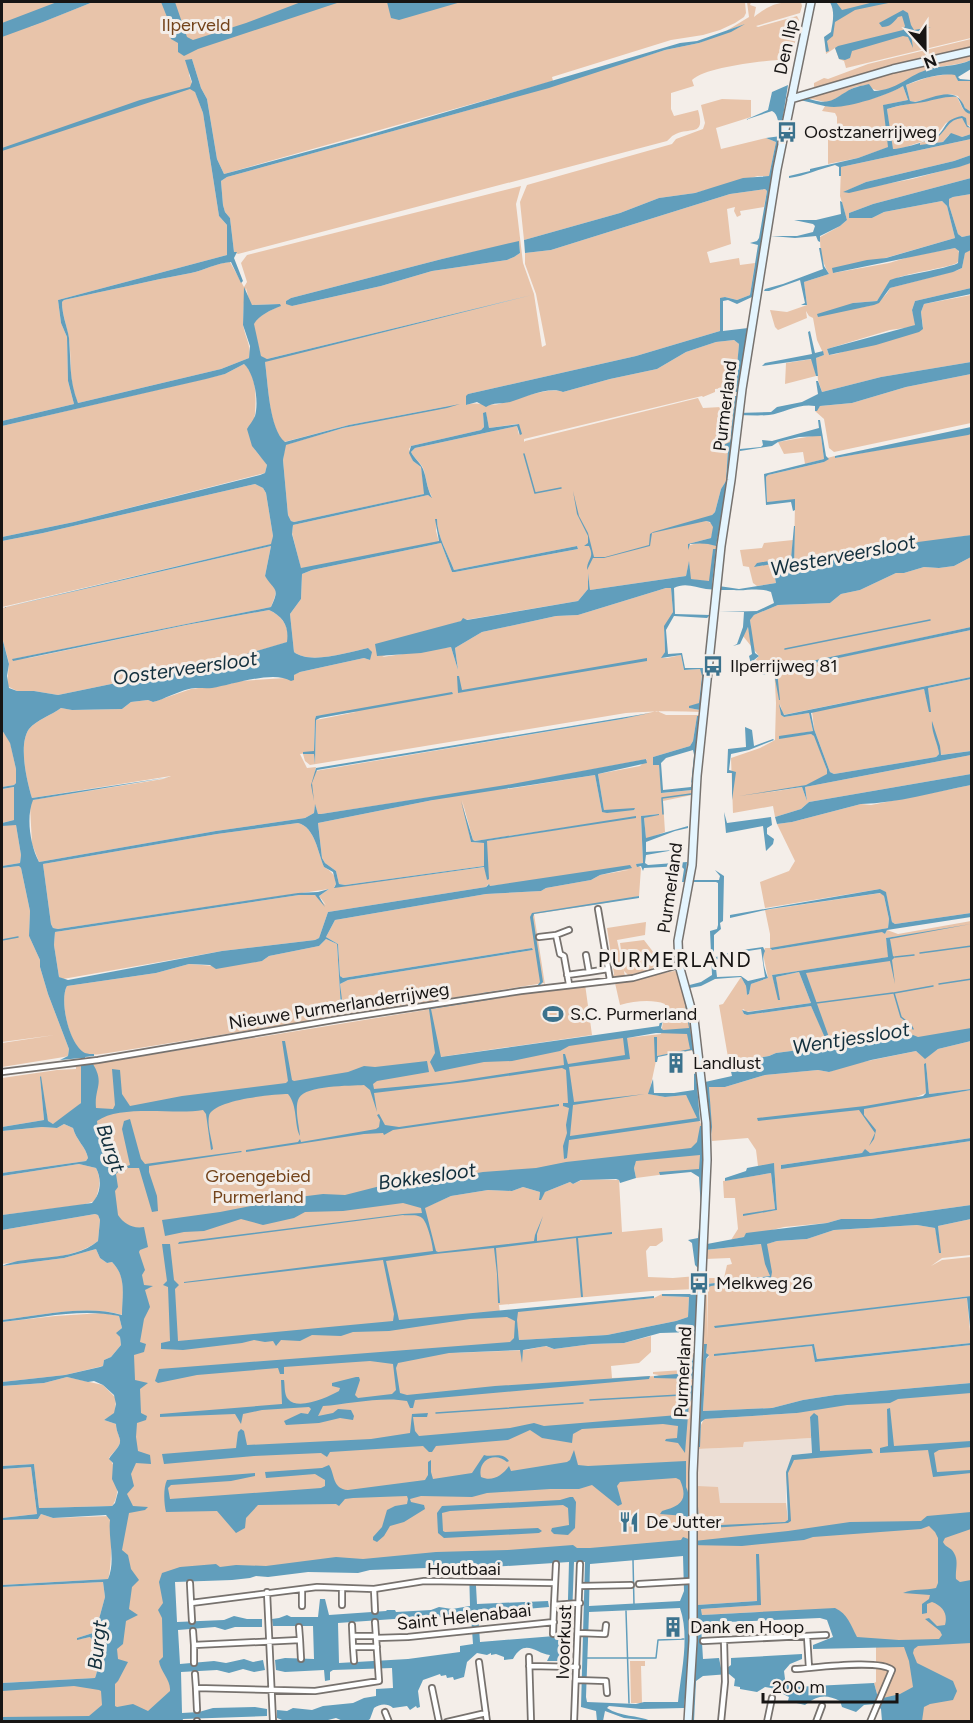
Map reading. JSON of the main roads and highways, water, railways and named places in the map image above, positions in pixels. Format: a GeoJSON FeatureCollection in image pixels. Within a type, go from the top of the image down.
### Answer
{"type":"FeatureCollection","features":[{"type":"Feature","properties":{"kind":"water"},"geometry":{"type":"Polygon","coordinates":[[[57,2],[93,2],[2,37],[2,23],[57,2]]]}},
{"type":"Feature","properties":{"kind":"water"},"geometry":{"type":"Polygon","coordinates":[[[161,2],[175,2],[187,37],[193,40],[301,2],[340,2],[198,49],[184,56],[178,52],[178,43],[171,39],[168,31],[169,22],[161,2]]]}},
{"type":"Feature","properties":{"kind":"water"},"geometry":{"type":"Polygon","coordinates":[[[387,2],[461,2],[399,20],[391,18],[387,2]]]}},
{"type":"Feature","properties":{"kind":"water"},"geometry":{"type":"Polygon","coordinates":[[[830,2],[836,2],[842,10],[874,2],[893,2],[855,10],[835,22],[833,36],[827,41],[829,51],[826,52],[824,37],[831,32],[833,20],[833,9],[830,2]]]}},
{"type":"Feature","properties":{"kind":"water"},"geometry":{"type":"Polygon","coordinates":[[[903,10],[908,13],[914,30],[931,27],[911,34],[913,48],[908,37],[903,36],[852,51],[850,58],[839,59],[835,48],[838,46],[903,30],[905,26],[902,16],[887,26],[882,27],[879,23],[903,10]]]}},
{"type":"Feature","properties":{"kind":"water","name":"Burgt"},"geometry":{"type":"Polygon","coordinates":[[[745,24],[731,32],[699,43],[665,50],[549,88],[227,177],[221,181],[223,205],[230,218],[234,252],[237,252],[234,258],[243,281],[241,283],[231,262],[62,302],[69,338],[72,379],[78,403],[221,369],[249,358],[250,346],[243,325],[244,287],[252,305],[280,304],[281,306],[262,315],[254,324],[261,356],[267,359],[532,295],[265,362],[272,416],[285,442],[349,425],[460,404],[343,428],[286,445],[283,460],[288,515],[294,522],[424,494],[421,467],[413,461],[409,453],[411,446],[481,430],[484,427],[483,413],[486,412],[489,428],[519,424],[522,434],[520,435],[517,426],[415,448],[411,452],[423,469],[432,498],[428,495],[293,525],[292,534],[301,568],[439,541],[435,519],[437,519],[441,538],[454,570],[577,546],[578,549],[452,572],[441,543],[312,570],[302,574],[301,599],[290,614],[294,652],[301,656],[319,658],[368,648],[372,652],[370,660],[364,658],[300,672],[294,675],[294,680],[291,681],[274,677],[252,679],[212,688],[189,689],[153,702],[148,700],[131,702],[122,709],[72,710],[61,708],[40,720],[29,729],[24,744],[24,763],[32,798],[171,777],[33,800],[30,831],[33,848],[39,862],[305,818],[314,813],[315,804],[318,814],[321,814],[506,785],[646,759],[647,763],[598,774],[604,810],[635,808],[634,810],[602,812],[595,775],[433,800],[318,823],[322,858],[336,871],[339,884],[345,885],[484,866],[484,843],[471,842],[461,801],[475,841],[636,816],[636,818],[487,841],[489,879],[487,880],[484,867],[334,888],[336,884],[333,872],[324,867],[312,835],[304,825],[298,823],[217,834],[43,864],[51,924],[53,928],[58,929],[329,889],[319,896],[325,907],[315,895],[299,895],[55,932],[54,945],[59,977],[68,980],[222,951],[315,940],[319,938],[328,912],[486,887],[489,884],[490,886],[630,865],[632,868],[541,891],[486,894],[335,920],[326,937],[338,944],[340,976],[343,978],[532,948],[533,950],[348,980],[340,984],[343,1008],[341,1008],[337,944],[326,939],[319,946],[269,956],[262,961],[216,969],[210,965],[189,964],[156,973],[67,986],[64,1001],[70,1032],[79,1048],[85,1053],[94,1054],[94,1056],[85,1057],[86,1065],[93,1064],[98,1076],[96,1108],[113,1109],[115,1105],[112,1069],[120,1070],[122,1094],[130,1106],[182,1096],[286,1083],[288,1081],[282,1041],[285,1041],[294,1081],[348,1072],[364,1066],[375,1067],[427,1061],[429,1072],[377,1081],[373,1084],[374,1089],[450,1082],[564,1065],[563,1054],[568,1064],[625,1055],[623,1038],[569,1046],[560,1051],[512,1061],[484,1062],[435,1072],[430,1062],[435,1053],[429,1009],[418,1009],[493,997],[494,999],[431,1009],[441,1057],[659,1026],[663,1009],[669,1006],[661,1028],[663,1030],[689,1028],[682,987],[701,982],[712,975],[710,931],[717,929],[718,925],[718,883],[682,882],[684,869],[681,866],[644,868],[643,871],[641,866],[637,867],[636,864],[643,863],[641,816],[659,814],[644,818],[646,838],[688,826],[688,828],[646,842],[646,852],[674,850],[646,855],[645,863],[648,865],[687,862],[685,880],[719,880],[720,876],[715,870],[724,876],[723,921],[720,923],[721,929],[714,935],[714,955],[716,957],[732,952],[733,954],[715,960],[717,977],[741,976],[748,981],[765,977],[761,949],[735,953],[735,951],[763,947],[768,978],[751,984],[747,995],[746,986],[741,977],[715,979],[701,986],[684,989],[694,1054],[692,1050],[658,1057],[655,1062],[654,1037],[657,1037],[657,1056],[690,1049],[687,1034],[656,1033],[627,1038],[630,1059],[569,1067],[574,1102],[645,1094],[573,1105],[570,1136],[697,1118],[686,1095],[665,1097],[648,1094],[653,1079],[654,1093],[694,1090],[694,1074],[696,1073],[700,1121],[569,1140],[567,1158],[564,1159],[563,1146],[567,1133],[569,1108],[563,1106],[563,1103],[568,1103],[566,1070],[562,1068],[374,1093],[377,1112],[370,1090],[364,1085],[319,1088],[299,1098],[297,1111],[300,1136],[293,1104],[288,1094],[231,1102],[213,1110],[209,1116],[213,1149],[211,1150],[206,1114],[203,1110],[134,1111],[107,1116],[97,1121],[99,1139],[113,1167],[122,1168],[116,1174],[118,1187],[115,1191],[118,1215],[129,1225],[144,1227],[148,1247],[139,1252],[145,1270],[142,1275],[144,1285],[153,1286],[145,1290],[150,1307],[144,1319],[140,1342],[146,1344],[144,1352],[134,1355],[135,1380],[148,1383],[140,1389],[141,1413],[147,1416],[146,1420],[137,1423],[138,1451],[150,1455],[151,1464],[136,1463],[131,1474],[134,1486],[127,1494],[133,1506],[148,1507],[145,1510],[129,1513],[122,1550],[128,1555],[131,1569],[139,1580],[132,1587],[129,1609],[138,1615],[126,1621],[123,1644],[117,1649],[118,1659],[128,1662],[115,1684],[115,1706],[133,1704],[148,1711],[170,1691],[169,1683],[159,1661],[163,1657],[162,1618],[158,1610],[163,1603],[159,1582],[162,1573],[180,1567],[216,1564],[220,1567],[266,1566],[336,1557],[363,1559],[436,1552],[573,1545],[577,1548],[590,1548],[681,1540],[683,1537],[694,1541],[850,1522],[921,1521],[927,1516],[971,1512],[971,1529],[945,1538],[943,1542],[955,1556],[956,1579],[960,1582],[971,1580],[971,1643],[918,1646],[913,1653],[917,1663],[953,1681],[957,1691],[953,1700],[924,1707],[922,1721],[882,1721],[881,1709],[875,1704],[864,1705],[856,1712],[842,1707],[840,1701],[830,1697],[818,1697],[805,1705],[788,1701],[789,1697],[771,1688],[765,1687],[757,1692],[740,1689],[734,1686],[735,1679],[729,1674],[703,1676],[696,1681],[694,1721],[691,1721],[697,1605],[757,1601],[756,1554],[759,1554],[761,1605],[701,1609],[702,1615],[835,1608],[846,1616],[857,1637],[899,1640],[939,1639],[942,1635],[940,1631],[925,1619],[929,1618],[937,1626],[945,1625],[946,1617],[942,1608],[932,1602],[927,1604],[927,1613],[922,1614],[922,1604],[929,1599],[930,1595],[903,1593],[936,1588],[938,1583],[938,1538],[929,1526],[921,1529],[813,1537],[804,1540],[742,1546],[688,1545],[690,1648],[684,1708],[641,1709],[609,1706],[607,1708],[651,1721],[624,1718],[605,1711],[603,1721],[597,1721],[596,1711],[581,1707],[585,1562],[574,1562],[571,1645],[562,1646],[561,1661],[547,1661],[550,1655],[531,1648],[517,1652],[513,1659],[504,1660],[504,1657],[496,1654],[477,1653],[467,1662],[464,1677],[454,1680],[453,1677],[447,1678],[446,1675],[441,1676],[440,1674],[423,1680],[418,1691],[420,1707],[416,1706],[410,1710],[407,1706],[393,1708],[381,1705],[374,1708],[367,1721],[343,1721],[336,1718],[324,1721],[287,1722],[277,1718],[277,1710],[287,1711],[293,1708],[312,1710],[323,1706],[353,1703],[376,1696],[376,1689],[393,1688],[392,1668],[333,1670],[330,1672],[330,1680],[325,1681],[324,1670],[285,1672],[276,1670],[275,1660],[314,1659],[313,1626],[273,1626],[272,1619],[287,1615],[318,1617],[320,1599],[325,1599],[329,1615],[387,1610],[396,1612],[431,1610],[439,1607],[452,1609],[470,1606],[469,1568],[463,1568],[462,1565],[370,1570],[358,1573],[308,1572],[232,1580],[175,1582],[177,1622],[224,1620],[234,1616],[262,1619],[262,1627],[178,1630],[180,1664],[214,1661],[226,1663],[244,1659],[253,1662],[263,1660],[265,1670],[254,1672],[243,1669],[229,1673],[217,1670],[181,1672],[182,1713],[213,1708],[255,1707],[267,1709],[267,1716],[183,1719],[182,1722],[2,1721],[2,1717],[89,1716],[102,1705],[99,1690],[74,1686],[2,1691],[2,1683],[95,1678],[98,1662],[93,1641],[90,1637],[77,1640],[77,1638],[96,1630],[105,1597],[103,1582],[2,1587],[2,1585],[108,1579],[112,1557],[110,1520],[106,1515],[53,1518],[41,1514],[38,1519],[2,1520],[2,1518],[37,1514],[31,1467],[2,1469],[2,1466],[34,1464],[39,1508],[112,1506],[118,1492],[112,1479],[113,1463],[109,1459],[118,1448],[120,1440],[116,1424],[104,1420],[114,1413],[116,1404],[114,1395],[103,1385],[94,1381],[88,1382],[67,1377],[44,1383],[2,1386],[2,1382],[65,1375],[103,1366],[104,1360],[111,1357],[121,1345],[120,1337],[116,1333],[122,1328],[119,1316],[90,1313],[2,1322],[2,1320],[78,1311],[122,1315],[123,1293],[122,1280],[117,1268],[112,1262],[107,1263],[100,1258],[96,1249],[64,1258],[2,1266],[12,1262],[76,1252],[98,1241],[100,1220],[95,1214],[2,1230],[2,1215],[92,1203],[99,1191],[100,1182],[96,1168],[79,1164],[2,1176],[2,1173],[86,1161],[88,1158],[73,1128],[64,1124],[57,1128],[42,1127],[2,1131],[2,1127],[44,1120],[41,1076],[48,1121],[53,1124],[81,1103],[81,1058],[60,1060],[68,1056],[69,1049],[48,994],[40,960],[29,936],[30,911],[21,868],[19,866],[2,868],[2,866],[20,863],[21,855],[16,825],[2,826],[2,823],[14,820],[14,787],[2,789],[2,787],[16,783],[16,769],[10,743],[2,730],[2,637],[9,664],[7,676],[9,688],[17,691],[58,695],[121,682],[151,672],[165,670],[172,672],[230,659],[287,642],[287,637],[282,619],[269,610],[13,661],[12,659],[271,607],[276,593],[265,576],[271,546],[2,608],[271,544],[273,536],[266,493],[263,488],[255,484],[2,541],[2,537],[74,522],[260,475],[265,473],[267,465],[252,446],[247,429],[255,416],[256,396],[251,375],[244,364],[225,374],[206,379],[2,426],[2,421],[74,404],[68,381],[67,337],[61,323],[58,300],[227,255],[227,225],[219,216],[203,113],[195,92],[190,89],[2,151],[2,148],[140,100],[190,87],[192,82],[185,60],[192,59],[207,99],[217,159],[224,174],[365,136],[680,43],[697,41],[745,24]],[[683,1556],[590,1564],[589,1606],[680,1601],[684,1591],[683,1556]],[[569,1562],[475,1568],[477,1604],[548,1601],[549,1607],[478,1613],[480,1642],[567,1635],[569,1562]],[[680,1608],[589,1612],[587,1702],[636,1704],[678,1702],[685,1643],[680,1608]],[[462,1614],[418,1620],[408,1618],[338,1623],[339,1663],[408,1659],[460,1652],[460,1646],[473,1644],[471,1616],[462,1614]],[[820,1618],[703,1623],[701,1626],[703,1659],[719,1658],[721,1668],[731,1665],[731,1658],[802,1654],[802,1659],[790,1664],[784,1671],[785,1679],[794,1687],[874,1683],[877,1694],[883,1698],[900,1694],[913,1687],[909,1661],[904,1647],[813,1649],[813,1645],[833,1637],[827,1620],[820,1618]]]}},
{"type":"Feature","properties":{"kind":"water"},"geometry":{"type":"Polygon","coordinates":[[[971,60],[971,69],[958,77],[971,81],[958,81],[955,75],[942,75],[906,85],[910,101],[915,102],[944,94],[957,97],[887,109],[893,149],[923,142],[920,145],[943,142],[951,133],[962,137],[971,134],[971,139],[841,167],[841,176],[839,176],[839,167],[835,165],[789,178],[789,176],[810,171],[810,169],[858,158],[888,147],[883,105],[908,100],[903,86],[879,97],[841,106],[830,107],[800,100],[800,98],[829,101],[851,89],[869,84],[874,91],[882,90],[926,70],[971,60]]]}},
{"type":"Feature","properties":{"kind":"water"},"geometry":{"type":"Polygon","coordinates":[[[788,85],[781,129],[776,114],[772,111],[745,120],[768,110],[772,92],[788,85]]]}},
{"type":"Feature","properties":{"kind":"water"},"geometry":{"type":"Polygon","coordinates":[[[957,97],[971,112],[971,114],[964,110],[957,97]]]}},
{"type":"Feature","properties":{"kind":"water"},"geometry":{"type":"Polygon","coordinates":[[[962,116],[966,118],[967,125],[971,128],[967,127],[962,118],[951,122],[939,136],[930,140],[940,134],[948,122],[962,116]]]}},
{"type":"Feature","properties":{"kind":"water"},"geometry":{"type":"Polygon","coordinates":[[[781,136],[752,297],[737,304],[728,300],[723,301],[723,331],[748,328],[738,392],[735,392],[735,388],[739,344],[734,340],[716,342],[686,352],[657,369],[563,392],[544,391],[486,407],[477,402],[466,405],[468,394],[636,356],[720,331],[720,298],[737,300],[750,295],[758,245],[750,243],[759,238],[767,191],[765,189],[730,194],[551,250],[525,253],[524,240],[620,213],[659,198],[695,193],[743,178],[769,176],[776,142],[766,138],[781,136]]]}},
{"type":"Feature","properties":{"kind":"water"},"geometry":{"type":"Polygon","coordinates":[[[971,155],[971,163],[959,167],[849,193],[843,192],[866,182],[971,155]]]}},
{"type":"Feature","properties":{"kind":"water"},"geometry":{"type":"Polygon","coordinates":[[[971,178],[971,194],[949,199],[958,234],[962,237],[971,235],[971,250],[965,253],[962,268],[890,288],[879,303],[874,305],[818,317],[817,314],[853,303],[877,301],[890,280],[958,263],[959,251],[955,248],[833,273],[832,268],[886,258],[955,238],[947,206],[942,201],[884,212],[872,218],[849,218],[849,213],[873,204],[971,178]]]}},
{"type":"Feature","properties":{"kind":"water"},"geometry":{"type":"Polygon","coordinates":[[[840,201],[847,220],[820,236],[820,242],[816,236],[795,238],[771,236],[797,236],[813,232],[815,226],[813,224],[794,220],[816,220],[841,214],[840,201]]]}},
{"type":"Feature","properties":{"kind":"water"},"geometry":{"type":"Polygon","coordinates":[[[519,241],[520,253],[507,260],[432,271],[381,286],[292,306],[286,304],[286,301],[291,298],[519,241]]]}},
{"type":"Feature","properties":{"kind":"water"},"geometry":{"type":"Polygon","coordinates":[[[819,248],[821,248],[824,266],[829,274],[804,282],[807,305],[801,305],[805,303],[800,280],[764,291],[823,269],[819,248]]]}},
{"type":"Feature","properties":{"kind":"water"},"geometry":{"type":"Polygon","coordinates":[[[971,288],[971,294],[924,304],[921,312],[923,329],[919,332],[876,345],[829,355],[827,349],[915,325],[912,310],[915,301],[971,288]]]}},
{"type":"Feature","properties":{"kind":"water"},"geometry":{"type":"Polygon","coordinates":[[[810,331],[815,353],[823,351],[824,355],[816,358],[818,376],[816,376],[811,359],[762,366],[765,363],[812,354],[808,332],[810,331]]]}},
{"type":"Feature","properties":{"kind":"water"},"geometry":{"type":"Polygon","coordinates":[[[971,362],[971,374],[906,387],[852,403],[820,406],[817,411],[815,411],[815,406],[809,405],[769,415],[735,415],[728,481],[716,546],[690,544],[688,550],[688,544],[711,538],[713,527],[710,522],[706,521],[652,533],[650,546],[604,558],[593,558],[587,570],[591,554],[589,546],[584,546],[588,543],[588,536],[577,514],[573,491],[579,516],[588,533],[594,557],[605,557],[649,545],[650,534],[653,532],[712,515],[726,481],[728,449],[721,446],[730,442],[735,396],[737,396],[735,411],[737,413],[771,412],[777,407],[802,402],[818,394],[816,381],[822,392],[881,377],[971,362]]]}},
{"type":"Feature","properties":{"kind":"water"},"geometry":{"type":"Polygon","coordinates":[[[818,420],[820,420],[826,456],[829,459],[768,475],[766,477],[767,502],[795,499],[795,510],[793,511],[791,502],[766,505],[764,474],[824,459],[821,436],[799,437],[778,442],[772,446],[740,451],[740,449],[761,447],[762,440],[772,441],[819,428],[818,420]]]}},
{"type":"Feature","properties":{"kind":"water"},"geometry":{"type":"Polygon","coordinates":[[[971,427],[971,434],[968,435],[835,458],[835,456],[971,427]]]}},
{"type":"Feature","properties":{"kind":"water"},"geometry":{"type":"Polygon","coordinates":[[[794,526],[794,567],[797,568],[839,556],[891,550],[911,546],[918,542],[971,535],[971,557],[954,566],[924,567],[896,573],[860,590],[841,594],[830,603],[778,605],[754,615],[750,620],[755,653],[759,656],[754,660],[752,668],[749,656],[752,654],[748,627],[740,644],[733,646],[737,644],[743,627],[744,612],[719,612],[757,611],[774,603],[771,592],[757,589],[739,590],[709,589],[686,585],[674,588],[675,614],[710,615],[707,618],[674,616],[666,630],[668,654],[682,653],[685,668],[705,668],[700,710],[689,708],[689,706],[699,703],[702,676],[700,669],[684,670],[681,655],[661,658],[665,652],[664,626],[673,612],[671,588],[578,615],[556,616],[482,632],[455,648],[458,670],[451,647],[421,653],[377,656],[375,644],[461,621],[463,618],[467,620],[578,601],[588,589],[588,573],[590,590],[686,576],[689,561],[691,579],[709,581],[713,549],[716,549],[712,585],[739,589],[776,583],[772,564],[754,567],[757,563],[775,560],[779,571],[790,569],[794,526]]]}},
{"type":"Feature","properties":{"kind":"water"},"geometry":{"type":"Polygon","coordinates":[[[971,627],[971,630],[777,671],[780,700],[774,673],[761,675],[761,672],[774,669],[971,627]]]}},
{"type":"Feature","properties":{"kind":"water"},"geometry":{"type":"Polygon","coordinates":[[[647,658],[647,661],[458,693],[457,676],[459,676],[462,690],[647,658]]]}},
{"type":"Feature","properties":{"kind":"water"},"geometry":{"type":"Polygon","coordinates":[[[971,677],[971,679],[928,688],[931,712],[929,712],[924,689],[811,713],[814,729],[830,772],[834,774],[936,757],[939,754],[932,721],[941,755],[971,751],[971,755],[805,787],[807,801],[802,787],[739,796],[806,785],[827,774],[814,736],[811,734],[779,739],[779,736],[813,731],[809,713],[784,717],[781,715],[779,704],[784,715],[971,677]]]}},
{"type":"Feature","properties":{"kind":"water"},"geometry":{"type":"Polygon","coordinates":[[[452,692],[453,694],[320,718],[316,720],[315,764],[314,754],[303,754],[303,752],[314,751],[316,716],[452,692]]]}},
{"type":"Feature","properties":{"kind":"water"},"geometry":{"type":"Polygon","coordinates":[[[650,713],[317,770],[312,783],[314,801],[311,785],[316,768],[650,713]]]}},
{"type":"Feature","properties":{"kind":"water"},"geometry":{"type":"Polygon","coordinates":[[[697,716],[700,716],[695,759],[693,750],[666,758],[661,763],[663,790],[691,787],[692,782],[692,790],[661,793],[659,765],[653,765],[653,757],[690,746],[697,716]]]}},
{"type":"Feature","properties":{"kind":"water"},"geometry":{"type":"Polygon","coordinates":[[[745,727],[752,730],[754,746],[774,740],[731,754],[729,770],[736,772],[732,800],[732,773],[727,773],[728,749],[746,747],[745,727]]]}},
{"type":"Feature","properties":{"kind":"water"},"geometry":{"type":"Polygon","coordinates":[[[971,774],[971,785],[903,799],[861,804],[792,822],[777,824],[775,817],[801,809],[809,802],[971,774]]]}},
{"type":"Feature","properties":{"kind":"water"},"geometry":{"type":"Polygon","coordinates":[[[724,812],[727,823],[771,817],[772,825],[767,828],[767,834],[774,839],[773,844],[766,851],[763,826],[726,833],[724,812]]]}},
{"type":"Feature","properties":{"kind":"water"},"geometry":{"type":"Polygon","coordinates":[[[880,889],[886,892],[892,922],[895,924],[971,913],[971,917],[887,930],[885,934],[882,932],[772,950],[770,948],[888,928],[889,919],[884,896],[880,893],[770,909],[730,918],[730,915],[880,889]]]}},
{"type":"Feature","properties":{"kind":"water"},"geometry":{"type":"Polygon","coordinates":[[[639,896],[639,898],[534,914],[543,982],[538,987],[485,995],[483,993],[537,986],[540,982],[530,917],[532,913],[639,896]]]}},
{"type":"Feature","properties":{"kind":"water"},"geometry":{"type":"Polygon","coordinates":[[[971,924],[890,939],[895,957],[892,960],[895,984],[890,961],[806,973],[830,1040],[826,1040],[811,1006],[747,1015],[742,1010],[748,1012],[811,1003],[799,972],[776,977],[780,1000],[778,1000],[772,975],[888,957],[886,938],[971,924]]]}},
{"type":"Feature","properties":{"kind":"water"},"geometry":{"type":"Polygon","coordinates":[[[971,1028],[971,1041],[938,1049],[925,1059],[916,1051],[871,1060],[829,1072],[818,1070],[765,1075],[725,1087],[709,1087],[712,1127],[710,1141],[705,1082],[732,1076],[729,1063],[776,1053],[913,1035],[918,1037],[971,1028]]]}},
{"type":"Feature","properties":{"kind":"water"},"geometry":{"type":"Polygon","coordinates":[[[926,1063],[929,1094],[971,1090],[864,1109],[864,1115],[876,1130],[874,1139],[869,1146],[875,1133],[859,1110],[758,1121],[757,1118],[865,1106],[923,1096],[926,1093],[924,1064],[926,1063]]]}},
{"type":"Feature","properties":{"kind":"water"},"geometry":{"type":"Polygon","coordinates":[[[559,1104],[559,1106],[393,1130],[384,1135],[383,1133],[364,1134],[246,1152],[246,1150],[298,1142],[300,1139],[301,1142],[376,1129],[379,1127],[380,1120],[377,1115],[379,1114],[385,1125],[399,1127],[559,1104]]]}},
{"type":"Feature","properties":{"kind":"water"},"geometry":{"type":"Polygon","coordinates":[[[130,1119],[141,1159],[145,1164],[242,1152],[149,1166],[157,1196],[158,1211],[152,1212],[139,1168],[128,1168],[127,1166],[130,1165],[122,1129],[124,1121],[130,1119]]]}},
{"type":"Feature","properties":{"kind":"water"},"geometry":{"type":"Polygon","coordinates":[[[700,1126],[702,1126],[701,1205],[699,1177],[691,1172],[660,1175],[659,1172],[699,1169],[700,1155],[636,1161],[634,1168],[636,1178],[620,1183],[616,1179],[581,1180],[573,1184],[570,1182],[545,1192],[541,1200],[539,1200],[540,1192],[523,1187],[512,1191],[488,1190],[451,1196],[425,1208],[438,1252],[534,1241],[543,1216],[537,1241],[612,1232],[612,1234],[578,1238],[583,1297],[581,1297],[576,1238],[496,1248],[500,1303],[498,1303],[494,1248],[386,1261],[399,1320],[654,1296],[654,1298],[518,1312],[519,1340],[607,1335],[676,1321],[688,1317],[689,1297],[662,1296],[662,1294],[697,1294],[694,1379],[654,1378],[654,1376],[688,1373],[694,1353],[694,1332],[660,1333],[624,1343],[554,1349],[546,1346],[523,1350],[522,1363],[520,1350],[449,1353],[398,1363],[396,1368],[400,1393],[407,1395],[495,1386],[650,1376],[649,1379],[415,1400],[413,1408],[410,1408],[407,1401],[388,1399],[323,1406],[318,1416],[333,1413],[338,1409],[351,1410],[354,1416],[353,1420],[340,1418],[319,1423],[286,1425],[284,1421],[301,1413],[308,1414],[311,1409],[309,1407],[262,1410],[243,1414],[241,1424],[235,1414],[160,1417],[160,1414],[282,1404],[281,1380],[284,1380],[288,1399],[299,1404],[313,1402],[334,1394],[340,1388],[332,1386],[332,1383],[356,1377],[360,1380],[355,1395],[358,1398],[392,1394],[396,1390],[393,1364],[370,1361],[284,1367],[284,1374],[280,1374],[278,1368],[197,1375],[158,1383],[155,1381],[159,1369],[510,1342],[514,1338],[515,1321],[507,1317],[470,1319],[389,1331],[353,1332],[341,1336],[312,1335],[300,1341],[281,1340],[276,1346],[273,1341],[254,1340],[183,1350],[161,1349],[161,1343],[170,1341],[168,1287],[163,1285],[167,1281],[162,1244],[170,1244],[174,1280],[179,1285],[175,1289],[178,1341],[393,1321],[394,1314],[383,1260],[184,1282],[433,1251],[424,1220],[418,1216],[403,1215],[178,1244],[179,1242],[403,1214],[422,1213],[421,1208],[403,1203],[343,1211],[305,1212],[294,1218],[263,1225],[241,1219],[204,1231],[165,1236],[162,1220],[266,1203],[281,1195],[294,1194],[299,1197],[323,1194],[345,1195],[396,1182],[400,1184],[424,1182],[483,1172],[536,1168],[566,1162],[691,1148],[697,1142],[700,1126]]]}},
{"type":"Feature","properties":{"kind":"water"},"geometry":{"type":"Polygon","coordinates":[[[971,1138],[971,1141],[781,1169],[781,1165],[862,1153],[865,1149],[870,1153],[971,1138]]]}},
{"type":"Feature","properties":{"kind":"water"},"geometry":{"type":"Polygon","coordinates":[[[774,1163],[777,1210],[743,1216],[743,1214],[775,1209],[771,1173],[725,1181],[725,1178],[746,1171],[747,1168],[774,1163]]]}},
{"type":"Feature","properties":{"kind":"water"},"geometry":{"type":"Polygon","coordinates":[[[971,1205],[971,1219],[938,1226],[941,1253],[939,1253],[935,1228],[917,1225],[834,1230],[807,1239],[767,1244],[771,1278],[707,1288],[707,1284],[770,1276],[761,1244],[705,1250],[707,1244],[744,1237],[746,1233],[827,1223],[841,1219],[871,1219],[971,1205]]]}},
{"type":"Feature","properties":{"kind":"water"},"geometry":{"type":"Polygon","coordinates":[[[700,1217],[699,1248],[701,1250],[698,1268],[695,1265],[692,1243],[688,1240],[698,1238],[700,1217]]]}},
{"type":"Feature","properties":{"kind":"water"},"geometry":{"type":"Polygon","coordinates":[[[971,1296],[971,1336],[967,1298],[715,1328],[714,1326],[971,1296]]]}},
{"type":"Feature","properties":{"kind":"water"},"geometry":{"type":"Polygon","coordinates":[[[971,1343],[971,1345],[815,1362],[812,1346],[714,1356],[714,1354],[814,1344],[817,1359],[971,1343]]]}},
{"type":"Feature","properties":{"kind":"water"},"geometry":{"type":"Polygon","coordinates":[[[704,1344],[707,1344],[706,1353],[709,1355],[706,1359],[703,1411],[772,1408],[835,1395],[971,1383],[971,1393],[898,1399],[890,1403],[847,1405],[797,1413],[705,1419],[701,1422],[700,1447],[698,1447],[704,1344]]]}},
{"type":"Feature","properties":{"kind":"water"},"geometry":{"type":"Polygon","coordinates":[[[694,1383],[693,1398],[689,1403],[685,1453],[678,1443],[665,1441],[677,1438],[678,1426],[663,1424],[582,1429],[573,1434],[572,1443],[542,1438],[530,1430],[508,1440],[436,1446],[432,1452],[423,1446],[330,1452],[327,1457],[321,1453],[164,1464],[162,1454],[236,1448],[238,1432],[241,1429],[244,1431],[247,1445],[371,1439],[410,1433],[412,1414],[428,1413],[427,1417],[413,1417],[415,1431],[419,1436],[510,1428],[534,1423],[544,1426],[678,1415],[694,1383]]]}},
{"type":"Feature","properties":{"kind":"water"},"geometry":{"type":"Polygon","coordinates":[[[890,1408],[894,1446],[971,1441],[971,1447],[939,1450],[934,1453],[937,1472],[971,1470],[971,1473],[933,1477],[928,1450],[880,1453],[880,1448],[888,1446],[887,1409],[890,1408]]]}},
{"type":"Feature","properties":{"kind":"water"},"geometry":{"type":"Polygon","coordinates":[[[814,1413],[818,1416],[820,1451],[871,1449],[873,1453],[794,1460],[788,1473],[791,1521],[788,1523],[695,1529],[697,1486],[699,1526],[788,1520],[786,1472],[792,1455],[812,1453],[810,1417],[814,1413]]]}},
{"type":"Feature","properties":{"kind":"water"},"geometry":{"type":"Polygon","coordinates":[[[574,1450],[578,1465],[588,1466],[686,1461],[686,1487],[689,1502],[687,1528],[685,1516],[660,1514],[678,1505],[683,1498],[683,1487],[680,1480],[676,1478],[620,1482],[617,1486],[622,1504],[618,1506],[592,1485],[579,1489],[487,1493],[472,1497],[421,1496],[410,1499],[411,1502],[424,1505],[425,1509],[404,1522],[390,1526],[377,1542],[373,1540],[373,1537],[382,1527],[387,1510],[407,1504],[407,1496],[345,1499],[339,1506],[336,1504],[258,1505],[246,1518],[245,1528],[236,1533],[217,1511],[166,1512],[164,1492],[167,1480],[255,1473],[255,1476],[231,1481],[171,1485],[168,1488],[170,1499],[321,1488],[325,1486],[325,1480],[315,1474],[266,1478],[265,1472],[322,1468],[329,1465],[339,1487],[348,1490],[425,1480],[428,1475],[428,1462],[431,1460],[433,1479],[472,1473],[484,1455],[500,1455],[506,1458],[509,1461],[492,1457],[484,1462],[480,1471],[481,1477],[489,1479],[500,1475],[509,1466],[511,1471],[567,1462],[574,1450]]]}},
{"type":"Feature","properties":{"kind":"water"},"geometry":{"type":"Polygon","coordinates":[[[573,1497],[576,1502],[575,1528],[568,1535],[554,1534],[551,1531],[552,1528],[569,1525],[568,1508],[563,1505],[442,1513],[443,1531],[445,1532],[538,1528],[542,1531],[539,1533],[444,1538],[438,1533],[437,1513],[442,1506],[560,1500],[573,1497]]]}},
{"type":"Feature","properties":{"kind":"waterway"},"geometry":{"type":"LineString","coordinates":[[524,454],[535,493],[561,488]]}},
{"type":"Feature","properties":{"kind":"waterway"},"geometry":{"type":"LineString","coordinates":[[785,649],[930,620]]}},
{"type":"Feature","properties":{"kind":"waterway"},"geometry":{"type":"LineString","coordinates":[[692,782],[695,753]]}},
{"type":"Feature","properties":{"kind":"waterway"},"geometry":{"type":"LineString","coordinates":[[663,814],[662,798],[691,794]]}},
{"type":"Feature","properties":{"kind":"waterway"},"geometry":{"type":"LineString","coordinates":[[2,940],[18,937]]}},
{"type":"Feature","properties":{"kind":"waterway"},"geometry":{"type":"LineString","coordinates":[[920,953],[972,946]]}},
{"type":"Feature","properties":{"kind":"waterway"},"geometry":{"type":"LineString","coordinates":[[895,957],[914,955]]}},
{"type":"Feature","properties":{"kind":"waterway"},"geometry":{"type":"LineString","coordinates":[[939,984],[972,979]]}},
{"type":"Feature","properties":{"kind":"waterway","name":"Wentjessloot"},"geometry":{"type":"LineString","coordinates":[[913,1029],[901,1017],[894,993],[933,986]]}},
{"type":"Feature","properties":{"kind":"waterway"},"geometry":{"type":"LineString","coordinates":[[816,1003],[893,993]]}},
{"type":"Feature","properties":{"kind":"waterway"},"geometry":{"type":"LineString","coordinates":[[694,1054],[695,1069]]}},
{"type":"Feature","properties":{"kind":"waterway"},"geometry":{"type":"LineString","coordinates":[[697,1289],[698,1271]]}},
{"type":"Feature","properties":{"kind":"waterway"},"geometry":{"type":"LineString","coordinates":[[590,1400],[681,1395]]}},
{"type":"Feature","properties":{"kind":"waterway"},"geometry":{"type":"LineString","coordinates":[[436,1413],[583,1403]]}},
{"type":"Feature","properties":{"kind":"waterway"},"geometry":{"type":"LineString","coordinates":[[633,1560],[634,1605]]}},
{"type":"Feature","properties":{"kind":"waterway"},"geometry":{"type":"LineString","coordinates":[[626,1611],[629,1703]]}},
{"type":"Feature","properties":{"kind":"waterway"},"geometry":{"type":"LineString","coordinates":[[587,1658],[656,1658],[658,1640],[684,1639]]}},
{"type":"Feature","properties":{"kind":"place","name":"Oostzanerrijweg"},"geometry":{"type":"Point","coordinates":[787,132]}},
{"type":"Feature","properties":{"kind":"place","name":"Ilperrijweg 81"},"geometry":{"type":"Point","coordinates":[713,666]}},
{"type":"Feature","properties":{"kind":"place","name":"S.C. Purmerland"},"geometry":{"type":"Point","coordinates":[553,1014]}},
{"type":"Feature","properties":{"kind":"place","name":"Landlust"},"geometry":{"type":"Point","coordinates":[676,1063]}},
{"type":"Feature","properties":{"kind":"place","name":"Melkweg 26"},"geometry":{"type":"Point","coordinates":[699,1283]}},
{"type":"Feature","properties":{"kind":"place","name":"De Jutter"},"geometry":{"type":"Point","coordinates":[629,1522]}},
{"type":"Feature","properties":{"kind":"place","name":"Dank en Hoop"},"geometry":{"type":"Point","coordinates":[673,1627]}},
{"type":"Feature","properties":{"kind":"district","name":"PURMERLAND"},"geometry":{"type":"Point","coordinates":[675,960]}},
{"type":"Feature","properties":{"kind":"park label","name":"Ilperveld"},"geometry":{"type":"Point","coordinates":[196,25]}},
{"type":"Feature","properties":{"kind":"park label","name":"Groengebied Purmerland"},"geometry":{"type":"Point","coordinates":[258,1186]}},
{"type":"Feature","properties":{"kind":"water label","name":"Westerveersloot"},"geometry":{"type":"Point","coordinates":[843,555]}},
{"type":"Feature","properties":{"kind":"water label","name":"Oosterveersloot"},"geometry":{"type":"Point","coordinates":[185,668]}},
{"type":"Feature","properties":{"kind":"water label","name":"Bokkesloot"},"geometry":{"type":"Point","coordinates":[427,1176]}}]}
